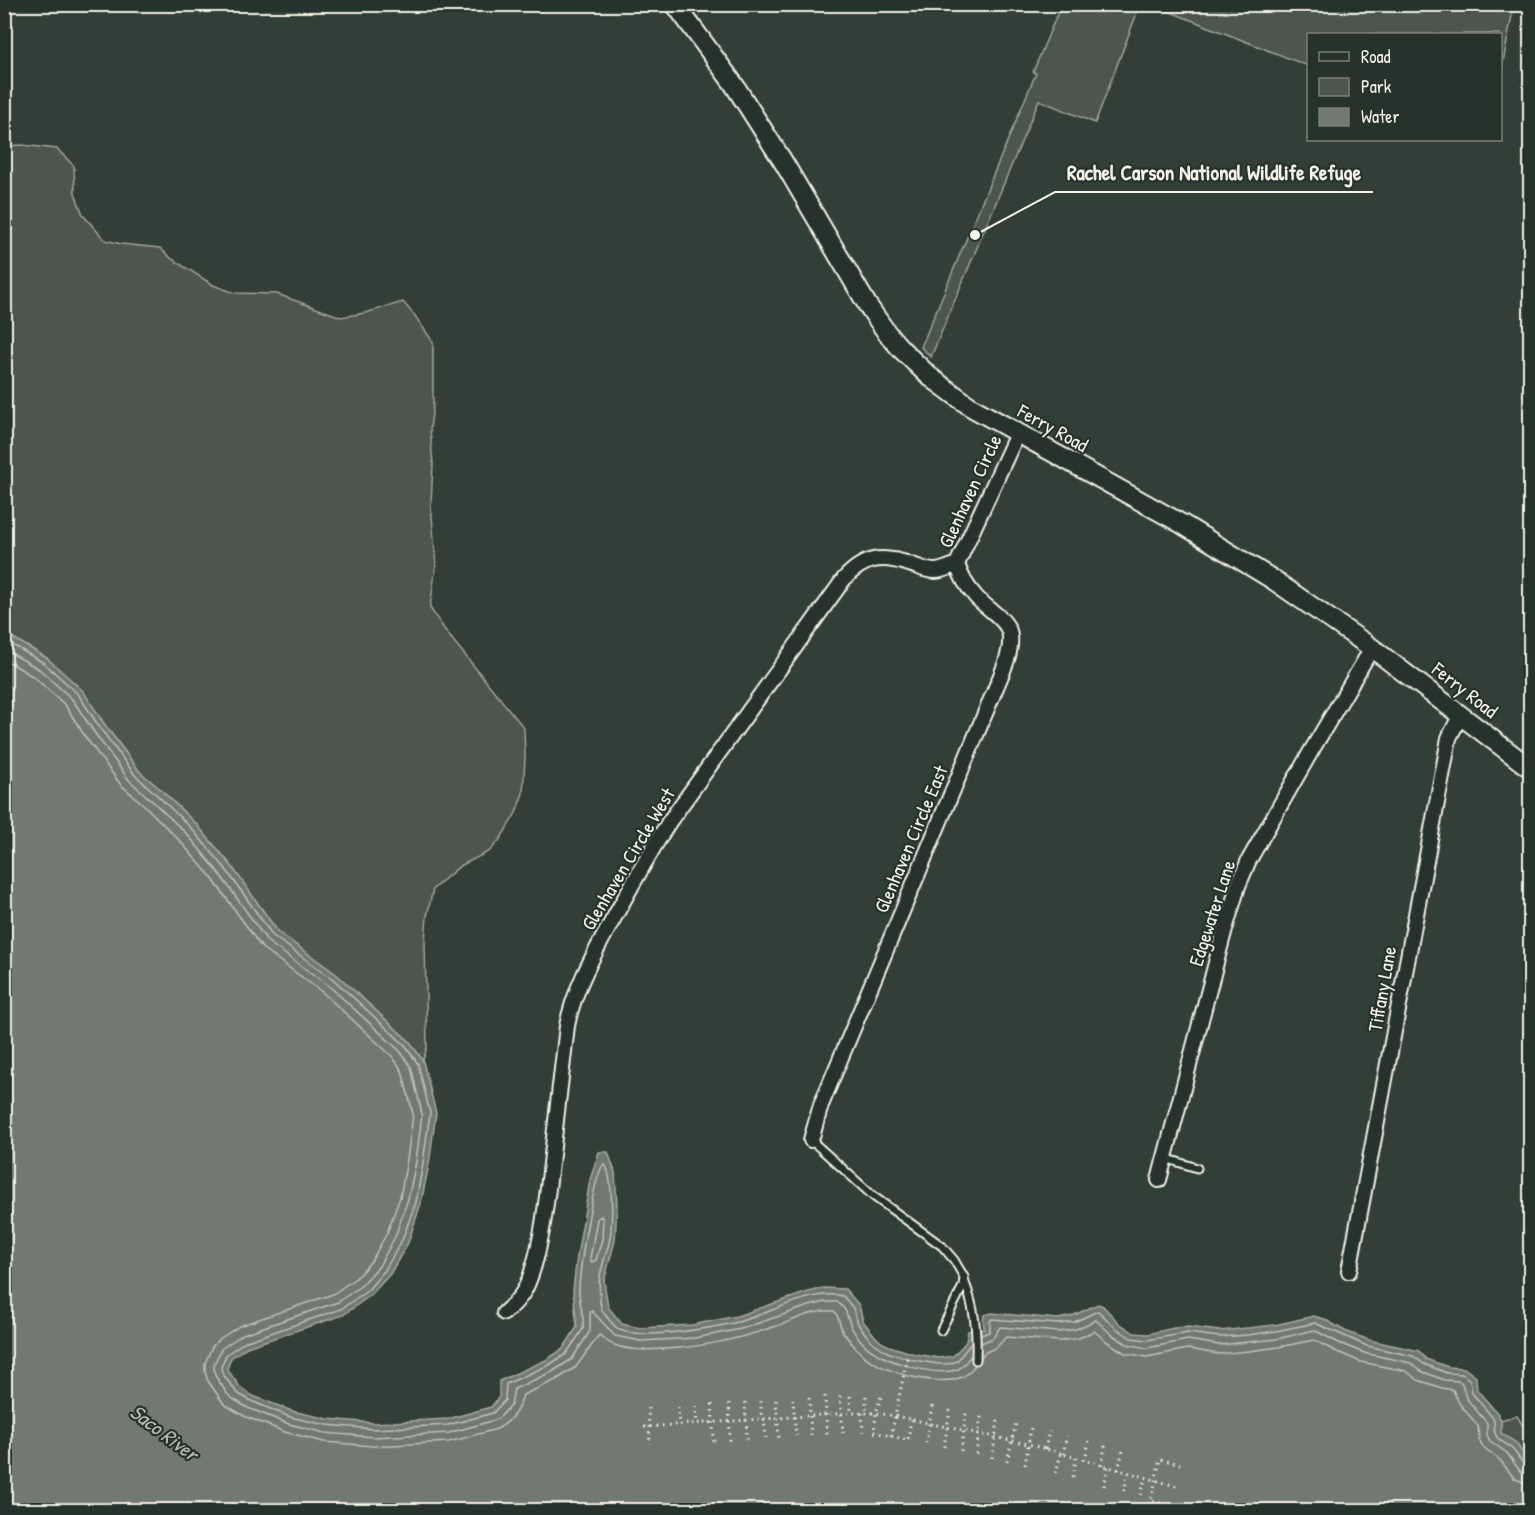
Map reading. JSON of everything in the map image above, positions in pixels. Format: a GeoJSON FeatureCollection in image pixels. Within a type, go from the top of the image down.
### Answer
{"type":"FeatureCollection","features":[{"type":"Feature","properties":{"kind":"main road","name":"Ferry Road"},"geometry":{"type":"LineString","coordinates":[[675,4],[733,84],[868,306],[901,349],[943,387],[971,407],[1017,434],[1182,524],[1279,584],[1372,648],[1530,768]]}},
{"type":"Feature","properties":{"kind":"street","name":"Glenhaven Circle"},"geometry":{"type":"LineString","coordinates":[[957,564],[1017,434]]}},
{"type":"Feature","properties":{"kind":"street","name":"Glenhaven Circle West"},"geometry":{"type":"LineString","coordinates":[[504,1313],[526,1288],[540,1239],[567,1026],[573,1001],[594,954],[653,848],[690,793],[852,570],[876,559],[897,560],[935,571],[957,564]]}},
{"type":"Feature","properties":{"kind":"street","name":"Glenhaven Circle East"},"geometry":{"type":"LineString","coordinates":[[811,1140],[821,1105],[1009,653],[1010,640],[1006,626],[967,587],[957,564]]}},
{"type":"Feature","properties":{"kind":"street","name":"Edgewater Lane"},"geometry":{"type":"LineString","coordinates":[[1159,1180],[1242,873],[1372,648]]}},
{"type":"Feature","properties":{"kind":"street","name":"Tiffany Lane"},"geometry":{"type":"LineString","coordinates":[[1350,1271],[1444,760],[1449,738],[1460,716]]}},
{"type":"Feature","properties":{"kind":"lane"},"geometry":{"type":"LineString","coordinates":[[811,1140],[873,1196],[942,1246],[954,1260],[963,1277],[974,1310],[977,1330],[976,1360]]}},
{"type":"Feature","properties":{"kind":"lane"},"geometry":{"type":"LineString","coordinates":[[1165,1158],[1197,1168]]}},
{"type":"Feature","properties":{"kind":"lane"},"geometry":{"type":"LineString","coordinates":[[941,1330],[960,1294],[963,1277]]}},
{"type":"Feature","properties":{"kind":"path"},"geometry":{"type":"LineString","coordinates":[[891,1436],[908,1354]]}},
{"type":"Feature","properties":{"kind":"path"},"geometry":{"type":"LineString","coordinates":[[840,1395],[843,1433]]}},
{"type":"Feature","properties":{"kind":"path"},"geometry":{"type":"LineString","coordinates":[[825,1396],[828,1434]]}},
{"type":"Feature","properties":{"kind":"path"},"geometry":{"type":"LineString","coordinates":[[850,1396],[851,1413]]}},
{"type":"Feature","properties":{"kind":"path"},"geometry":{"type":"LineString","coordinates":[[863,1432],[866,1396]]}},
{"type":"Feature","properties":{"kind":"path"},"geometry":{"type":"LineString","coordinates":[[881,1397],[874,1432],[908,1440],[912,1419]]}},
{"type":"Feature","properties":{"kind":"path"},"geometry":{"type":"LineString","coordinates":[[809,1398],[811,1435]]}},
{"type":"Feature","properties":{"kind":"path"},"geometry":{"type":"LineString","coordinates":[[793,1399],[796,1436]]}},
{"type":"Feature","properties":{"kind":"path"},"geometry":{"type":"LineString","coordinates":[[776,1400],[778,1438]]}},
{"type":"Feature","properties":{"kind":"path"},"geometry":{"type":"LineString","coordinates":[[760,1401],[766,1438]]}},
{"type":"Feature","properties":{"kind":"path"},"geometry":{"type":"LineString","coordinates":[[745,1402],[747,1440]]}},
{"type":"Feature","properties":{"kind":"path"},"geometry":{"type":"LineString","coordinates":[[729,1403],[730,1441]]}},
{"type":"Feature","properties":{"kind":"path"},"geometry":{"type":"LineString","coordinates":[[712,1404],[714,1442]]}},
{"type":"Feature","properties":{"kind":"path"},"geometry":{"type":"LineString","coordinates":[[696,1406],[697,1423]]}},
{"type":"Feature","properties":{"kind":"path"},"geometry":{"type":"LineString","coordinates":[[926,1443],[932,1406]]}},
{"type":"Feature","properties":{"kind":"path"},"geometry":{"type":"LineString","coordinates":[[678,1407],[679,1424]]}},
{"type":"Feature","properties":{"kind":"path"},"geometry":{"type":"LineString","coordinates":[[648,1408],[646,1426],[650,1444]]}},
{"type":"Feature","properties":{"kind":"path"},"geometry":{"type":"LineString","coordinates":[[944,1447],[950,1410]]}},
{"type":"Feature","properties":{"kind":"path"},"geometry":{"type":"LineString","coordinates":[[646,1426],[842,1413],[876,1413],[1028,1444],[1176,1486]]}},
{"type":"Feature","properties":{"kind":"path"},"geometry":{"type":"LineString","coordinates":[[961,1451],[966,1413]]}},
{"type":"Feature","properties":{"kind":"path"},"geometry":{"type":"LineString","coordinates":[[976,1454],[981,1416]]}},
{"type":"Feature","properties":{"kind":"path"},"geometry":{"type":"LineString","coordinates":[[992,1458],[998,1420]]}},
{"type":"Feature","properties":{"kind":"path"},"geometry":{"type":"LineString","coordinates":[[1008,1461],[1016,1423]]}},
{"type":"Feature","properties":{"kind":"path"},"geometry":{"type":"LineString","coordinates":[[1025,1465],[1031,1426]]}},
{"type":"Feature","properties":{"kind":"path"},"geometry":{"type":"LineString","coordinates":[[1045,1449],[1049,1431]]}},
{"type":"Feature","properties":{"kind":"path"},"geometry":{"type":"LineString","coordinates":[[1056,1473],[1067,1436]]}},
{"type":"Feature","properties":{"kind":"path"},"geometry":{"type":"LineString","coordinates":[[1085,1461],[1089,1441]]}},
{"type":"Feature","properties":{"kind":"path"},"geometry":{"type":"LineString","coordinates":[[1102,1466],[1105,1445]]}},
{"type":"Feature","properties":{"kind":"path"},"geometry":{"type":"LineString","coordinates":[[1118,1470],[1123,1450]]}},
{"type":"Feature","properties":{"kind":"path"},"geometry":{"type":"LineString","coordinates":[[1073,1478],[1076,1458]]}},
{"type":"Feature","properties":{"kind":"path"},"geometry":{"type":"LineString","coordinates":[[1172,1506],[1151,1501],[1160,1459],[1180,1464]]}},
{"type":"Feature","properties":{"kind":"path"},"geometry":{"type":"LineString","coordinates":[[1104,1486],[1108,1467]]}},
{"type":"Feature","properties":{"kind":"path"},"geometry":{"type":"LineString","coordinates":[[1124,1491],[1128,1473]]}},
{"type":"Feature","properties":{"kind":"path"},"geometry":{"type":"LineString","coordinates":[[1141,1495],[1145,1478]]}},
{"type":"Feature","properties":{"kind":"green space"},"geometry":{"type":"Polygon","coordinates":[[[1061,5],[1140,5],[1095,123],[1039,100],[931,357],[921,347],[1036,73],[1033,72],[1061,5]]]}},
{"type":"Feature","properties":{"kind":"green space"},"geometry":{"type":"Polygon","coordinates":[[[1153,5],[1514,5],[1502,68],[1502,33],[1307,33],[1307,66],[1153,5]]]}},
{"type":"Feature","properties":{"kind":"green space"},"geometry":{"type":"Polygon","coordinates":[[[22,145],[57,149],[74,166],[75,193],[83,215],[105,240],[160,248],[172,259],[213,285],[235,293],[277,294],[341,317],[403,302],[433,342],[433,406],[430,429],[433,464],[431,504],[436,565],[430,608],[447,633],[524,728],[525,758],[523,793],[516,813],[501,838],[490,851],[460,866],[433,889],[427,916],[425,942],[427,1047],[423,1061],[410,1042],[336,974],[278,932],[230,864],[197,825],[140,772],[105,725],[47,658],[5,633],[5,146],[22,145]]]}},
{"type":"Feature","properties":{"kind":"green space"},"geometry":{"type":"Polygon","coordinates":[[[1517,1416],[1530,1437],[1530,1465],[1516,1443],[1500,1433],[1501,1421],[1517,1416]]]}},
{"type":"Feature","properties":{"kind":"water","name":"Saco River"},"geometry":{"type":"Polygon","coordinates":[[[4,633],[47,658],[83,691],[140,772],[197,825],[230,864],[278,932],[336,974],[410,1042],[423,1061],[436,1113],[421,1203],[408,1243],[390,1274],[371,1295],[343,1315],[247,1347],[231,1358],[227,1369],[240,1387],[253,1396],[292,1411],[328,1419],[374,1423],[448,1419],[491,1407],[499,1397],[499,1381],[546,1360],[563,1349],[577,1327],[573,1290],[590,1180],[599,1152],[608,1152],[615,1172],[617,1205],[615,1241],[604,1281],[608,1307],[622,1324],[640,1328],[692,1325],[737,1316],[824,1288],[845,1289],[859,1305],[863,1321],[881,1342],[915,1354],[939,1358],[953,1356],[966,1342],[968,1331],[984,1329],[984,1315],[992,1313],[1058,1319],[1072,1316],[1098,1304],[1134,1333],[1148,1334],[1188,1327],[1220,1331],[1275,1325],[1314,1316],[1369,1340],[1419,1351],[1426,1359],[1448,1367],[1464,1368],[1476,1377],[1477,1390],[1498,1414],[1501,1421],[1501,1433],[1516,1443],[1530,1465],[1530,1510],[4,1509],[4,633]]]}},
{"type":"Feature","properties":{"kind":"place","name":"Rachel Carson National Wildlife Refuge"},"geometry":{"type":"Point","coordinates":[975,235]}}]}
